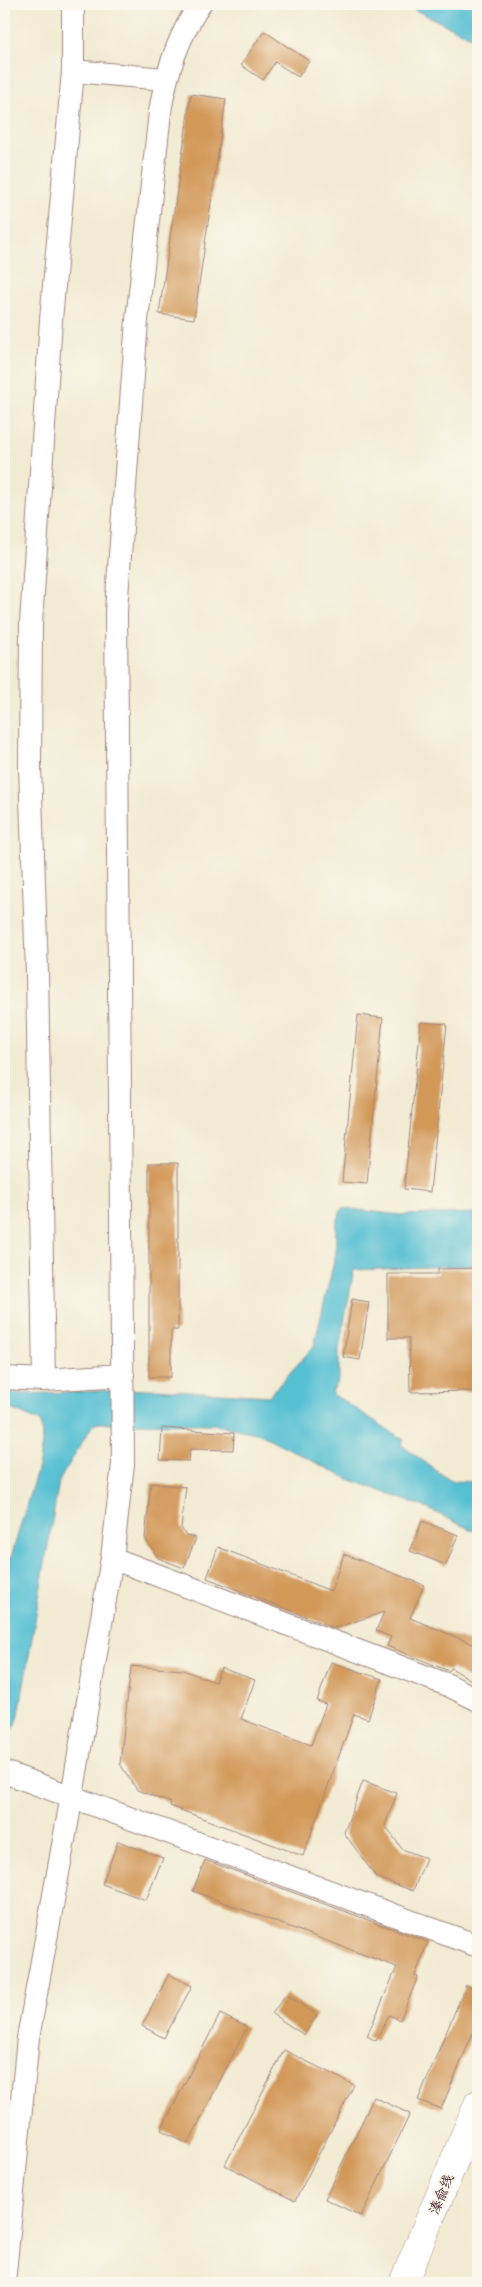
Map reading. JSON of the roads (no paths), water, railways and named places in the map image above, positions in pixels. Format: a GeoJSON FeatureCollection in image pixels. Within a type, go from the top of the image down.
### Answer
{"type":"FeatureCollection","features":[{"type":"Feature","properties":{"kind":"main road","name":"溱俞线"},"geometry":{"type":"LineString","coordinates":[[403,2283],[478,2104]]}},
{"type":"Feature","properties":{"kind":"street"},"geometry":{"type":"LineString","coordinates":[[44,1380],[38,982],[30,767],[31,623],[51,320],[73,71],[73,4]]}},
{"type":"Feature","properties":{"kind":"street"},"geometry":{"type":"LineString","coordinates":[[4,2283],[28,2038],[72,1796],[112,1558],[123,1464],[116,611],[137,320],[165,79],[194,12]]}},
{"type":"Feature","properties":{"kind":"street"},"geometry":{"type":"LineString","coordinates":[[73,71],[165,79]]}},
{"type":"Feature","properties":{"kind":"street"},"geometry":{"type":"LineString","coordinates":[[4,1378],[44,1380],[123,1375]]}},
{"type":"Feature","properties":{"kind":"street"},"geometry":{"type":"LineString","coordinates":[[112,1558],[448,1685],[478,1700]]}},
{"type":"Feature","properties":{"kind":"street"},"geometry":{"type":"LineString","coordinates":[[6,1773],[478,1946]]}},
{"type":"Feature","properties":{"kind":"water"},"geometry":{"type":"Polygon","coordinates":[[[403,4],[478,4],[478,40],[477,40],[403,4]]]}},
{"type":"Feature","properties":{"kind":"water"},"geometry":{"type":"Polygon","coordinates":[[[342,1208],[400,1215],[478,1213],[478,1265],[354,1270],[339,1349],[339,1380],[331,1393],[404,1440],[401,1445],[451,1481],[478,1482],[478,1533],[422,1506],[348,1479],[260,1434],[214,1424],[98,1423],[93,1425],[59,1481],[18,1719],[4,1748],[4,1581],[39,1463],[42,1443],[41,1422],[4,1406],[4,1392],[21,1394],[153,1389],[269,1396],[314,1346],[336,1253],[336,1225],[342,1208]]]}}]}
